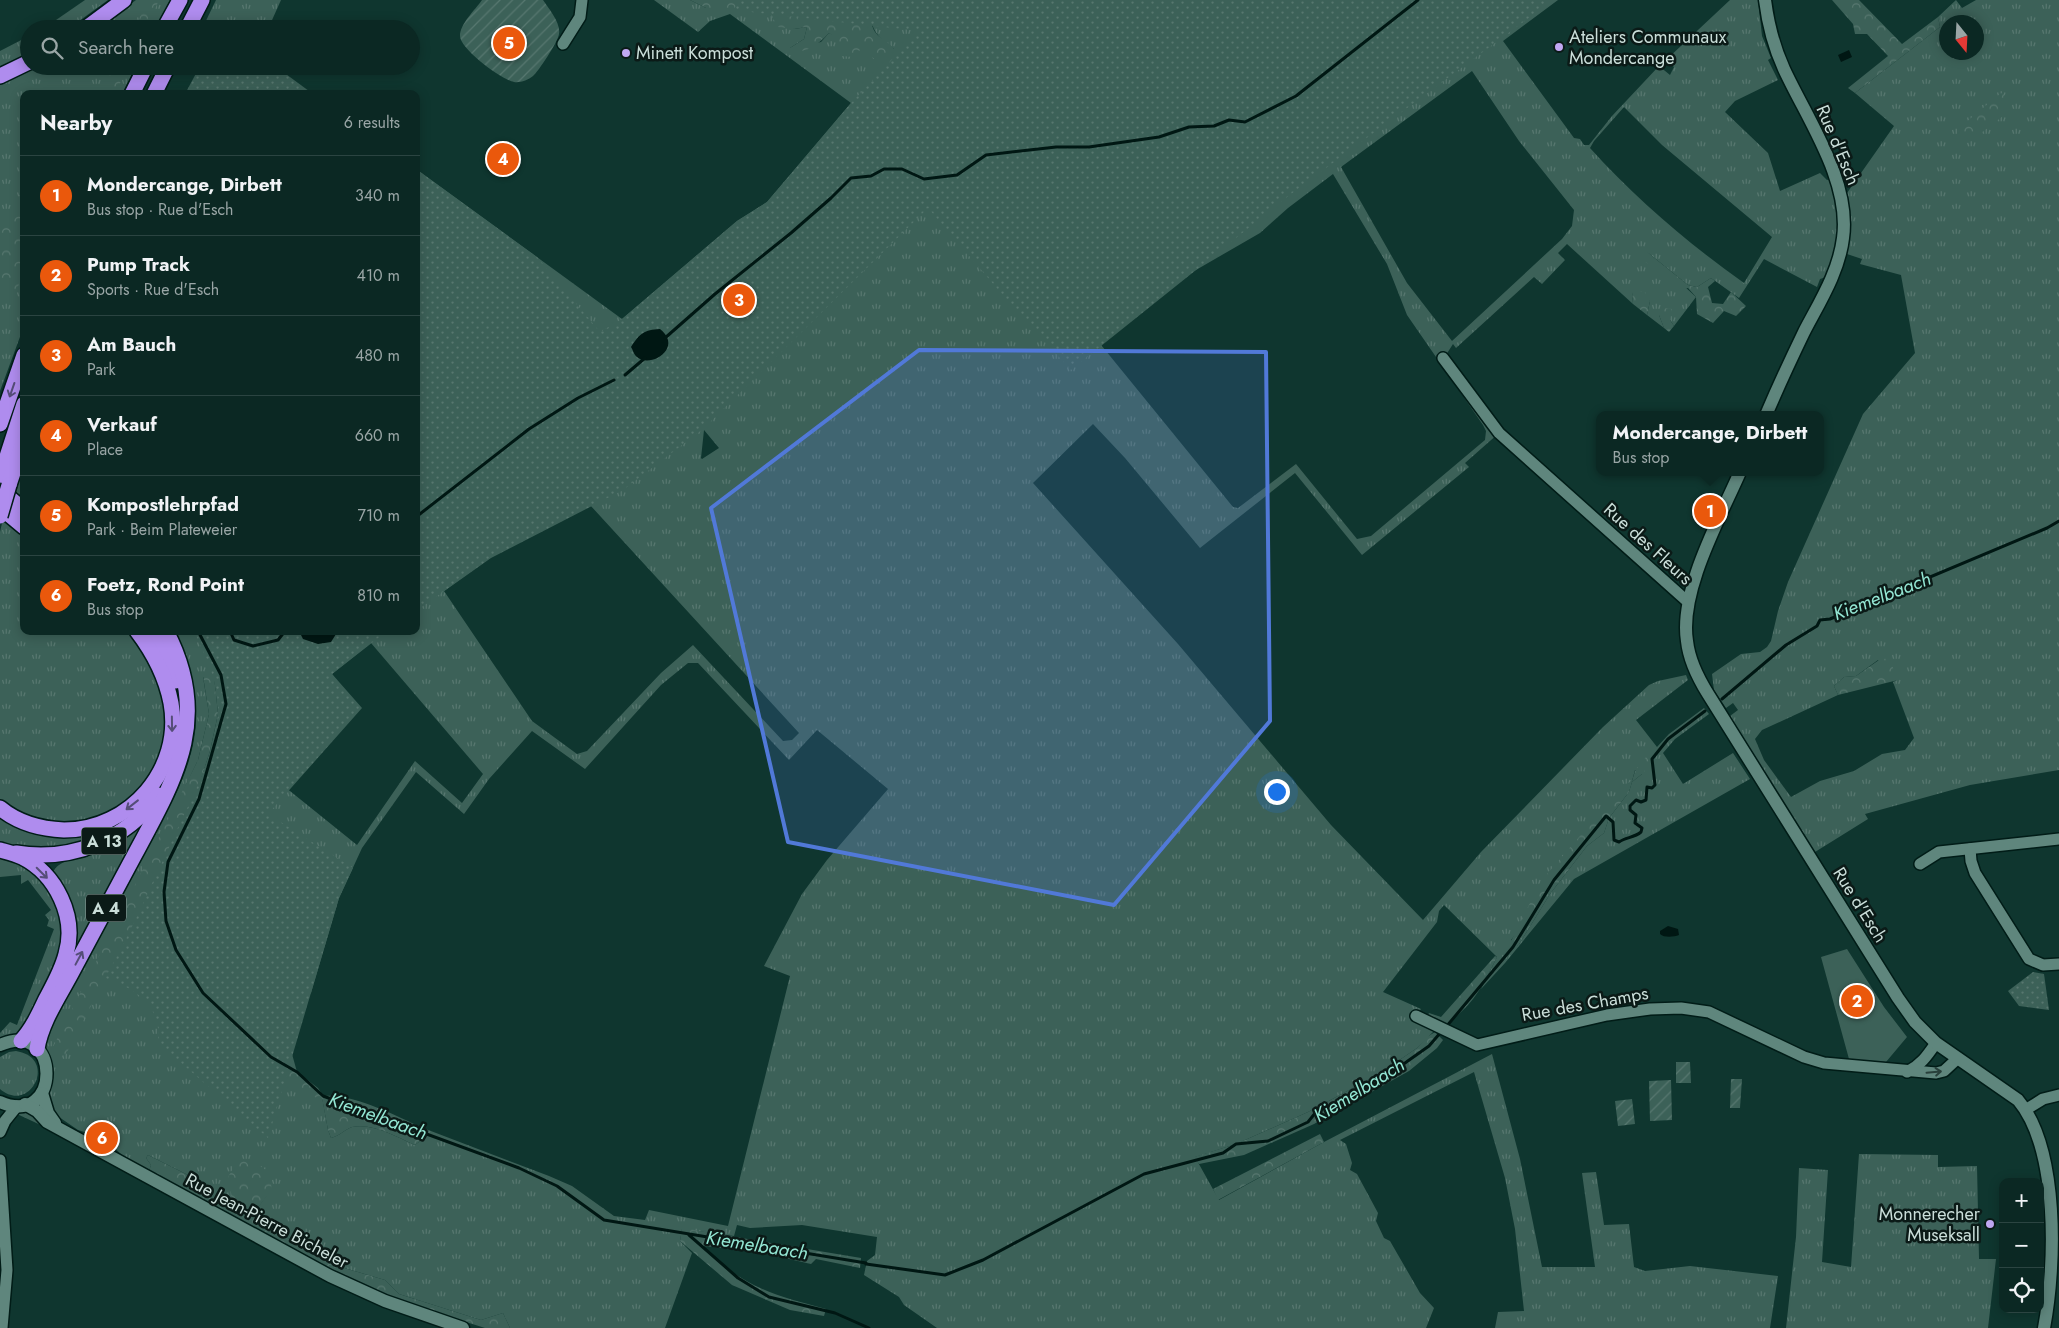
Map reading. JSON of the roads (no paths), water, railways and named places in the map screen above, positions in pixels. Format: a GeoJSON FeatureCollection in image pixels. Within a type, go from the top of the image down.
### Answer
{"type":"FeatureCollection","features":[{"type":"Feature","properties":{"kind":"highway"},"geometry":{"type":"LineString","coordinates":[[97,20],[124,0]]}},
{"type":"Feature","properties":{"kind":"highway"},"geometry":{"type":"LineString","coordinates":[[169,20],[180,0]]}},
{"type":"Feature","properties":{"kind":"highway"},"geometry":{"type":"LineString","coordinates":[[192,20],[202,0]]}},
{"type":"Feature","properties":{"kind":"highway"},"geometry":{"type":"LineString","coordinates":[[0,76],[20,66]]}},
{"type":"Feature","properties":{"kind":"highway"},"geometry":{"type":"LineString","coordinates":[[134,90],[142,75]]}},
{"type":"Feature","properties":{"kind":"highway"},"geometry":{"type":"LineString","coordinates":[[156,90],[164,75]]}},
{"type":"Feature","properties":{"kind":"highway"},"geometry":{"type":"LineString","coordinates":[[0,424],[20,366]]}},
{"type":"Feature","properties":{"kind":"highway"},"geometry":{"type":"LineString","coordinates":[[0,516],[2,482],[20,418]]}},
{"type":"Feature","properties":{"kind":"highway"},"geometry":{"type":"LineString","coordinates":[[2,482],[20,448]]}},
{"type":"Feature","properties":{"kind":"highway"},"geometry":{"type":"LineString","coordinates":[[2,482],[20,505]]}},
{"type":"Feature","properties":{"kind":"highway"},"geometry":{"type":"LineString","coordinates":[[0,507],[20,524]]}},
{"type":"Feature","properties":{"kind":"highway"},"geometry":{"type":"LineString","coordinates":[[0,808],[20,821],[38,827],[76,830],[114,819],[140,799],[162,768],[172,735],[171,704],[166,685],[153,655],[140,635]]}},
{"type":"Feature","properties":{"kind":"highway"},"geometry":{"type":"LineString","coordinates":[[153,635],[170,664],[186,711]]}},
{"type":"Feature","properties":{"kind":"highway","name":"A 4"},"geometry":{"type":"LineString","coordinates":[[37,1049],[39,1036],[169,791],[183,752],[187,725],[188,696],[178,654],[168,635]]}},
{"type":"Feature","properties":{"kind":"highway","name":"A 13"},"geometry":{"type":"LineString","coordinates":[[0,850],[23,854],[56,854],[82,850],[107,840],[136,822],[148,810],[178,767]]}},
{"type":"Feature","properties":{"kind":"highway","name":"A 4"},"geometry":{"type":"LineString","coordinates":[[0,850],[22,858],[37,868],[53,884],[64,904],[69,927],[67,952],[59,976],[29,1032],[21,1041]]}},
{"type":"Feature","properties":{"kind":"main road","name":"Rue d'Esch"},"geometry":{"type":"LineString","coordinates":[[1764,0],[1769,25],[1781,61],[1832,170],[1842,199],[1844,219],[1842,245],[1829,283],[1790,360],[1768,411]]}},
{"type":"Feature","properties":{"kind":"main road","name":"Rue d'Esch"},"geometry":{"type":"LineString","coordinates":[[1738,476],[1697,573],[1688,602],[1686,619],[1687,642],[1700,681],[1898,998],[1915,1022],[1936,1044],[2018,1100],[2027,1109],[2037,1125],[2043,1142],[2053,1194],[2055,1256],[2044,1328]]}},
{"type":"Feature","properties":{"kind":"main road"},"geometry":{"type":"LineString","coordinates":[[0,1045],[11,1041],[21,1041],[37,1049],[47,1064],[48,1073],[47,1082],[42,1093],[21,1105],[0,1102]]}},
{"type":"Feature","properties":{"kind":"main road","name":"Rue Jean-Pierre Bicheler"},"geometry":{"type":"LineString","coordinates":[[42,1093],[48,1114],[61,1131]]}},
{"type":"Feature","properties":{"kind":"main road","name":"Rue Jean-Pierre Bicheler"},"geometry":{"type":"LineString","coordinates":[[21,1105],[37,1111],[46,1122],[61,1131],[330,1276],[385,1301],[463,1328]]}},
{"type":"Feature","properties":{"kind":"street"},"geometry":{"type":"LineString","coordinates":[[563,44],[580,17],[582,0]]}},
{"type":"Feature","properties":{"kind":"street","name":"Rue des Fleurs"},"geometry":{"type":"LineString","coordinates":[[1444,358],[1499,433],[1688,602]]}},
{"type":"Feature","properties":{"kind":"street"},"geometry":{"type":"LineString","coordinates":[[1920,864],[1939,852],[2059,839]]}},
{"type":"Feature","properties":{"kind":"street"},"geometry":{"type":"LineString","coordinates":[[1970,848],[1971,861],[1975,873],[2029,959],[2044,965],[2059,964]]}},
{"type":"Feature","properties":{"kind":"street","name":"Rue des Champs"},"geometry":{"type":"LineString","coordinates":[[1416,1016],[1477,1044],[1608,1015],[1650,1009],[1681,1008],[1708,1012],[1804,1057],[1844,1066],[1936,1074],[1944,1071],[1957,1059]]}},
{"type":"Feature","properties":{"kind":"street"},"geometry":{"type":"LineString","coordinates":[[1907,1072],[1926,1059],[1936,1044]]}},
{"type":"Feature","properties":{"kind":"street"},"geometry":{"type":"LineString","coordinates":[[2027,1109],[2043,1098],[2059,1095]]}},
{"type":"Feature","properties":{"kind":"street"},"geometry":{"type":"LineString","coordinates":[[0,1132],[4,1121],[21,1105]]}},
{"type":"Feature","properties":{"kind":"street"},"geometry":{"type":"LineString","coordinates":[[0,1160],[7,1270],[2,1328]]}},
{"type":"Feature","properties":{"kind":"waterway"},"geometry":{"type":"LineString","coordinates":[[665,338],[715,294],[791,233],[851,178],[871,176],[884,169],[902,169],[924,179],[957,175],[986,155],[1056,147],[1089,147],[1159,137],[1189,127],[1214,126],[1229,120],[1245,122],[1296,96],[1418,0]]}},
{"type":"Feature","properties":{"kind":"waterway"},"geometry":{"type":"LineString","coordinates":[[625,375],[645,358]]}},
{"type":"Feature","properties":{"kind":"waterway"},"geometry":{"type":"LineString","coordinates":[[420,514],[529,429],[578,398],[614,380]]}},
{"type":"Feature","properties":{"kind":"waterway","name":"Kiemelbaach"},"geometry":{"type":"LineString","coordinates":[[1722,699],[1786,645],[1817,626],[1820,620],[1830,619],[2047,528],[2059,521]]}},
{"type":"Feature","properties":{"kind":"waterway","name":"Kiemelbaach"},"geometry":{"type":"LineString","coordinates":[[200,635],[221,675],[226,704],[199,799],[168,862],[164,892],[166,921],[176,950],[203,993],[271,1057],[297,1072],[323,1096],[519,1168],[557,1186],[604,1220],[866,1263]]}},
{"type":"Feature","properties":{"kind":"waterway"},"geometry":{"type":"LineString","coordinates":[[232,635],[234,640],[253,646],[278,640],[282,635]]}},
{"type":"Feature","properties":{"kind":"waterway","name":"Kiemelbaach"},"geometry":{"type":"LineString","coordinates":[[1446,1027],[1513,947],[1554,880],[1606,816],[1613,822],[1614,840],[1619,842],[1641,832],[1642,828],[1635,823],[1636,815],[1630,810],[1630,806],[1636,800],[1641,802],[1646,800],[1647,787],[1652,788],[1655,785],[1652,759],[1668,739],[1705,711]]}},
{"type":"Feature","properties":{"kind":"waterway","name":"Kiemelbaach"},"geometry":{"type":"LineString","coordinates":[[866,1264],[945,1275],[983,1260],[1144,1174],[1223,1153],[1236,1144],[1268,1141],[1308,1122],[1316,1112],[1371,1087],[1429,1046],[1441,1032]]}},
{"type":"Feature","properties":{"kind":"waterway"},"geometry":{"type":"LineString","coordinates":[[689,1235],[738,1278],[769,1297],[835,1313],[869,1328]]}},
{"type":"Feature","properties":{"kind":"place","name":"Kompostlehrpfad"},"geometry":{"type":"Point","coordinates":[509,43]}},
{"type":"Feature","properties":{"kind":"place","name":"Ateliers Communaux Mondercange"},"geometry":{"type":"Point","coordinates":[1559,47]}},
{"type":"Feature","properties":{"kind":"place","name":"Minett Kompost"},"geometry":{"type":"Point","coordinates":[626,53]}},
{"type":"Feature","properties":{"kind":"place","name":"Verkauf"},"geometry":{"type":"Point","coordinates":[503,159]}},
{"type":"Feature","properties":{"kind":"place","name":"Am Bauch"},"geometry":{"type":"Point","coordinates":[739,300]}},
{"type":"Feature","properties":{"kind":"place","name":"Mondercange, Dirbett"},"geometry":{"type":"Point","coordinates":[1710,511]}},
{"type":"Feature","properties":{"kind":"place","name":"Pump Track"},"geometry":{"type":"Point","coordinates":[1857,1001]}},
{"type":"Feature","properties":{"kind":"place","name":"Foetz, Rond Point"},"geometry":{"type":"Point","coordinates":[102,1138]}},
{"type":"Feature","properties":{"kind":"place","name":"Monnerecher Museksall"},"geometry":{"type":"Point","coordinates":[1990,1224]}}]}
